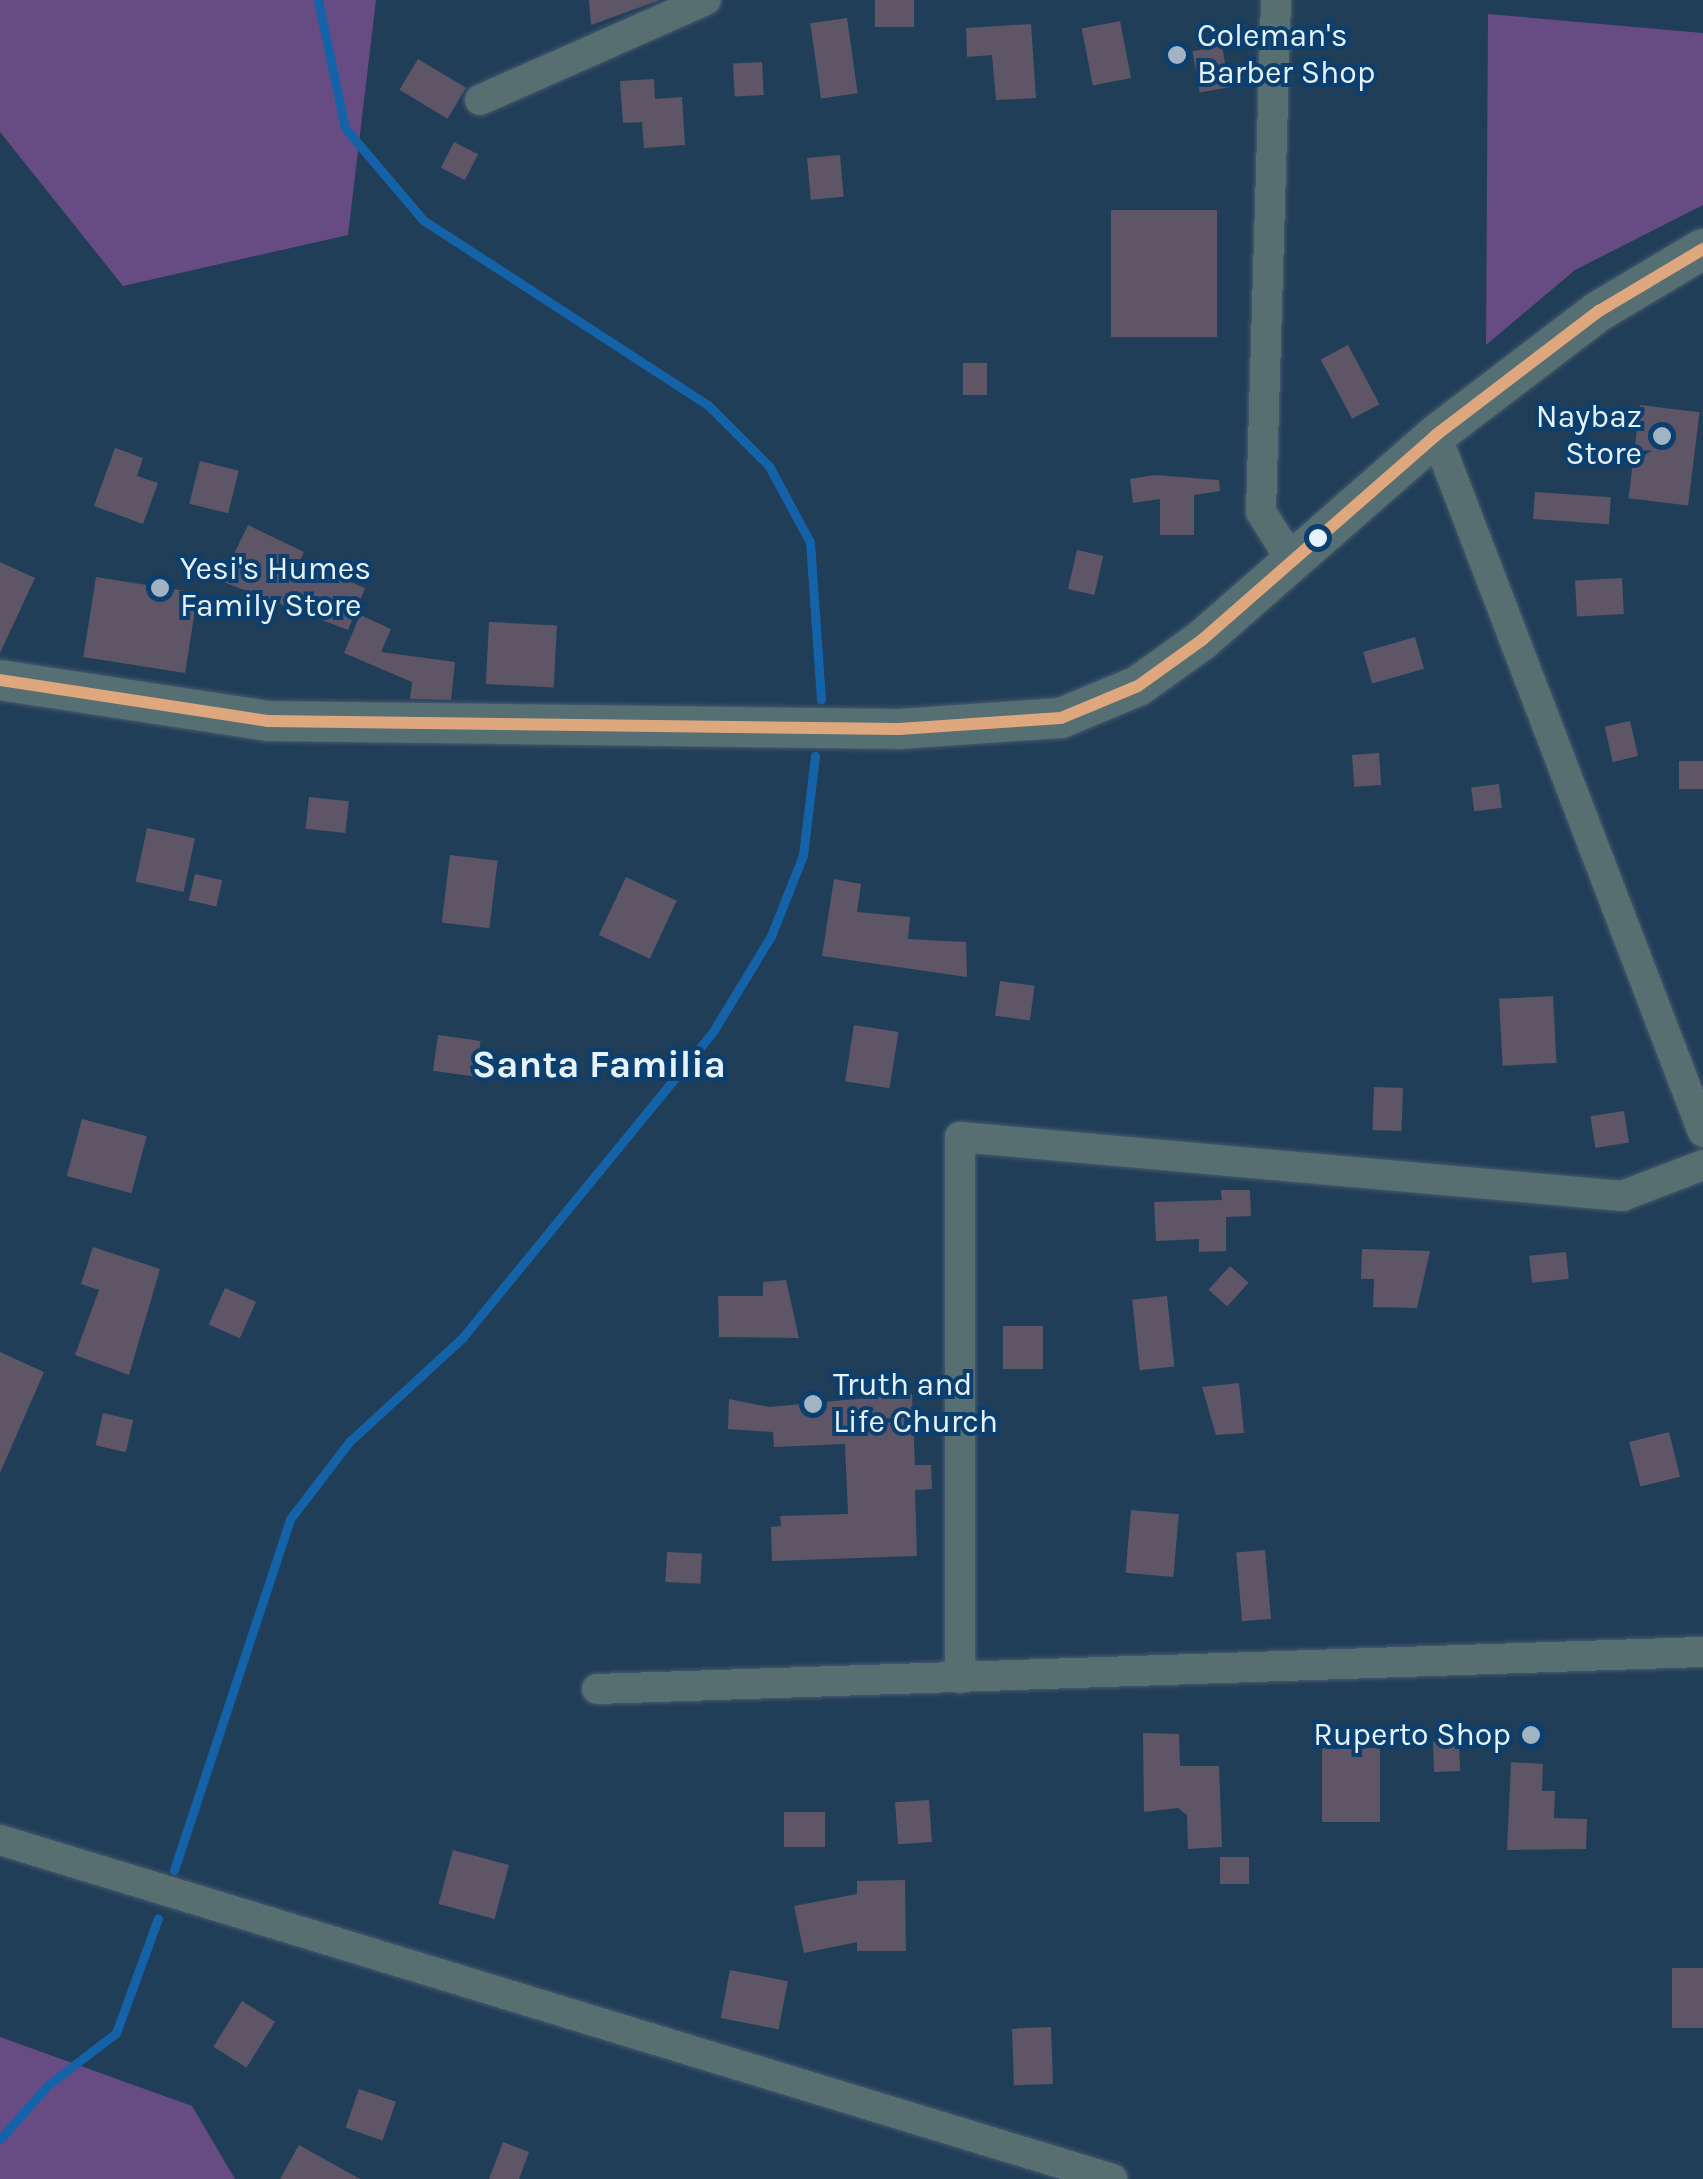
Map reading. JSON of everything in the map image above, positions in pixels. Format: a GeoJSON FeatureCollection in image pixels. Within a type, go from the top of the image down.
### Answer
{"type":"FeatureCollection","features":[{"type":"Feature","properties":{"kind":"main road"},"geometry":{"type":"LineString","coordinates":[[0,680],[268,721],[898,728],[1061,718],[1138,686],[1436,435],[1598,312],[1703,249]]}},
{"type":"Feature","properties":{"kind":"street"},"geometry":{"type":"LineString","coordinates":[[480,100],[706,0]]}},
{"type":"Feature","properties":{"kind":"street"},"geometry":{"type":"LineString","coordinates":[[1276,0],[1261,512],[1290,558]]}},
{"type":"Feature","properties":{"kind":"street"},"geometry":{"type":"LineString","coordinates":[[1436,435],[1694,1079],[1703,1132]]}},
{"type":"Feature","properties":{"kind":"street"},"geometry":{"type":"LineString","coordinates":[[960,1678],[960,1137],[1622,1196],[1703,1165]]}},
{"type":"Feature","properties":{"kind":"street"},"geometry":{"type":"LineString","coordinates":[[597,1689],[1703,1652]]}},
{"type":"Feature","properties":{"kind":"street"},"geometry":{"type":"LineString","coordinates":[[0,1840],[1112,2179]]}},
{"type":"Feature","properties":{"kind":"shaded area"},"geometry":{"type":"Polygon","coordinates":[[[0,0],[376,0],[348,235],[123,286],[0,132],[0,0]]]}},
{"type":"Feature","properties":{"kind":"shaded area"},"geometry":{"type":"Polygon","coordinates":[[[1488,14],[1703,33],[1703,205],[1575,270],[1486,345],[1488,14]]]}},
{"type":"Feature","properties":{"kind":"shaded area"},"geometry":{"type":"Polygon","coordinates":[[[0,2037],[192,2106],[235,2179],[0,2179],[0,2037]]]}},
{"type":"Feature","properties":{"kind":"building"},"geometry":{"type":"Polygon","coordinates":[[[589,0],[660,0],[591,25],[589,0]]]}},
{"type":"Feature","properties":{"kind":"building"},"geometry":{"type":"Polygon","coordinates":[[[875,0],[914,0],[914,27],[875,27],[875,0]]]}},
{"type":"Feature","properties":{"kind":"building"},"geometry":{"type":"Polygon","coordinates":[[[847,18],[858,93],[821,98],[810,23],[847,18]]]}},
{"type":"Feature","properties":{"kind":"building"},"geometry":{"type":"Polygon","coordinates":[[[1120,21],[1131,78],[1093,85],[1082,28],[1120,21]]]}},
{"type":"Feature","properties":{"kind":"building"},"geometry":{"type":"Polygon","coordinates":[[[1031,24],[1036,98],[996,100],[992,55],[967,57],[966,28],[1031,24]]]}},
{"type":"Feature","properties":{"kind":"building"},"geometry":{"type":"Polygon","coordinates":[[[1222,46],[1229,87],[1200,93],[1192,51],[1222,46]]]}},
{"type":"Feature","properties":{"kind":"building"},"geometry":{"type":"Polygon","coordinates":[[[418,59],[466,88],[447,119],[399,90],[418,59]]]}},
{"type":"Feature","properties":{"kind":"building"},"geometry":{"type":"Polygon","coordinates":[[[762,62],[764,95],[735,96],[733,64],[762,62]]]}},
{"type":"Feature","properties":{"kind":"building"},"geometry":{"type":"Polygon","coordinates":[[[654,79],[655,99],[682,97],[685,145],[644,148],[642,122],[623,123],[620,81],[654,79]]]}},
{"type":"Feature","properties":{"kind":"building"},"geometry":{"type":"Polygon","coordinates":[[[454,142],[478,154],[465,180],[441,168],[454,142]]]}},
{"type":"Feature","properties":{"kind":"building"},"geometry":{"type":"Polygon","coordinates":[[[840,155],[844,197],[811,200],[807,158],[840,155]]]}},
{"type":"Feature","properties":{"kind":"building"},"geometry":{"type":"Polygon","coordinates":[[[1111,210],[1217,210],[1217,337],[1111,337],[1111,210]]]}},
{"type":"Feature","properties":{"kind":"building"},"geometry":{"type":"Polygon","coordinates":[[[1348,345],[1379,404],[1352,419],[1321,360],[1348,345]]]}},
{"type":"Feature","properties":{"kind":"building"},"geometry":{"type":"Polygon","coordinates":[[[963,363],[987,363],[987,395],[963,395],[963,363]]]}},
{"type":"Feature","properties":{"kind":"building"},"geometry":{"type":"Polygon","coordinates":[[[1640,405],[1700,412],[1688,506],[1629,498],[1640,405]]]}},
{"type":"Feature","properties":{"kind":"building"},"geometry":{"type":"Polygon","coordinates":[[[115,448],[143,458],[137,476],[158,483],[143,524],[94,506],[115,448]]]}},
{"type":"Feature","properties":{"kind":"building"},"geometry":{"type":"Polygon","coordinates":[[[200,461],[239,471],[228,513],[189,504],[200,461]]]}},
{"type":"Feature","properties":{"kind":"building"},"geometry":{"type":"Polygon","coordinates":[[[1154,475],[1219,480],[1220,491],[1194,495],[1194,535],[1160,535],[1160,499],[1133,503],[1130,479],[1154,475]]]}},
{"type":"Feature","properties":{"kind":"building"},"geometry":{"type":"Polygon","coordinates":[[[1535,492],[1611,497],[1609,524],[1533,519],[1535,492]]]}},
{"type":"Feature","properties":{"kind":"building"},"geometry":{"type":"Polygon","coordinates":[[[248,525],[304,552],[300,561],[365,588],[348,630],[221,581],[248,525]]]}},
{"type":"Feature","properties":{"kind":"building"},"geometry":{"type":"Polygon","coordinates":[[[1077,550],[1103,556],[1094,595],[1068,589],[1077,550]]]}},
{"type":"Feature","properties":{"kind":"building"},"geometry":{"type":"Polygon","coordinates":[[[0,562],[35,578],[0,653],[0,562]]]}},
{"type":"Feature","properties":{"kind":"building"},"geometry":{"type":"Polygon","coordinates":[[[96,577],[198,593],[185,673],[83,657],[96,577]]]}},
{"type":"Feature","properties":{"kind":"building"},"geometry":{"type":"Polygon","coordinates":[[[1622,578],[1624,614],[1577,616],[1575,580],[1622,578]]]}},
{"type":"Feature","properties":{"kind":"building"},"geometry":{"type":"Polygon","coordinates":[[[360,615],[391,629],[381,652],[455,662],[451,700],[410,699],[412,682],[344,653],[360,615]]]}},
{"type":"Feature","properties":{"kind":"building"},"geometry":{"type":"Polygon","coordinates":[[[489,622],[557,626],[554,687],[486,684],[489,622]]]}},
{"type":"Feature","properties":{"kind":"building"},"geometry":{"type":"Polygon","coordinates":[[[1415,637],[1424,669],[1372,684],[1363,652],[1415,637]]]}},
{"type":"Feature","properties":{"kind":"building"},"geometry":{"type":"Polygon","coordinates":[[[1630,721],[1638,756],[1613,762],[1605,727],[1630,721]]]}},
{"type":"Feature","properties":{"kind":"building"},"geometry":{"type":"Polygon","coordinates":[[[1379,753],[1381,785],[1354,787],[1352,755],[1379,753]]]}},
{"type":"Feature","properties":{"kind":"building"},"geometry":{"type":"Polygon","coordinates":[[[1679,761],[1703,761],[1703,789],[1679,789],[1679,761]]]}},
{"type":"Feature","properties":{"kind":"building"},"geometry":{"type":"Polygon","coordinates":[[[1499,784],[1502,808],[1474,811],[1471,787],[1499,784]]]}},
{"type":"Feature","properties":{"kind":"building"},"geometry":{"type":"Polygon","coordinates":[[[309,797],[349,801],[345,833],[306,829],[309,797]]]}},
{"type":"Feature","properties":{"kind":"building"},"geometry":{"type":"Polygon","coordinates":[[[147,828],[195,838],[183,892],[136,882],[147,828]]]}},
{"type":"Feature","properties":{"kind":"building"},"geometry":{"type":"Polygon","coordinates":[[[450,855],[498,861],[489,928],[442,922],[450,855]]]}},
{"type":"Feature","properties":{"kind":"building"},"geometry":{"type":"Polygon","coordinates":[[[195,874],[222,880],[216,907],[189,900],[195,874]]]}},
{"type":"Feature","properties":{"kind":"building"},"geometry":{"type":"Polygon","coordinates":[[[626,877],[677,901],[650,959],[599,935],[626,877]]]}},
{"type":"Feature","properties":{"kind":"building"},"geometry":{"type":"Polygon","coordinates":[[[834,879],[861,884],[857,912],[910,917],[908,939],[966,942],[967,977],[822,956],[834,879]]]}},
{"type":"Feature","properties":{"kind":"building"},"geometry":{"type":"Polygon","coordinates":[[[1000,981],[1035,986],[1030,1021],[995,1016],[1000,981]]]}},
{"type":"Feature","properties":{"kind":"building"},"geometry":{"type":"Polygon","coordinates":[[[1553,996],[1557,1063],[1503,1066],[1499,999],[1553,996]]]}},
{"type":"Feature","properties":{"kind":"building"},"geometry":{"type":"Polygon","coordinates":[[[854,1025],[898,1032],[890,1088],[845,1081],[854,1025]]]}},
{"type":"Feature","properties":{"kind":"building"},"geometry":{"type":"Polygon","coordinates":[[[438,1035],[481,1041],[476,1077],[433,1071],[438,1035]]]}},
{"type":"Feature","properties":{"kind":"building"},"geometry":{"type":"Polygon","coordinates":[[[1374,1087],[1403,1088],[1401,1131],[1372,1130],[1374,1087]]]}},
{"type":"Feature","properties":{"kind":"building"},"geometry":{"type":"Polygon","coordinates":[[[1624,1111],[1629,1143],[1595,1148],[1590,1116],[1624,1111]]]}},
{"type":"Feature","properties":{"kind":"building"},"geometry":{"type":"Polygon","coordinates":[[[82,1119],[147,1136],[131,1193],[67,1176],[82,1119]]]}},
{"type":"Feature","properties":{"kind":"building"},"geometry":{"type":"Polygon","coordinates":[[[1221,1190],[1250,1190],[1251,1216],[1226,1217],[1226,1251],[1199,1252],[1199,1239],[1156,1241],[1154,1202],[1222,1200],[1221,1190]]]}},
{"type":"Feature","properties":{"kind":"building"},"geometry":{"type":"Polygon","coordinates":[[[93,1247],[160,1269],[129,1375],[75,1355],[99,1290],[81,1284],[93,1247]]]}},
{"type":"Feature","properties":{"kind":"building"},"geometry":{"type":"Polygon","coordinates":[[[1362,1249],[1430,1251],[1417,1308],[1373,1307],[1374,1279],[1361,1279],[1362,1249]]]}},
{"type":"Feature","properties":{"kind":"building"},"geometry":{"type":"Polygon","coordinates":[[[1566,1252],[1569,1279],[1532,1283],[1529,1256],[1566,1252]]]}},
{"type":"Feature","properties":{"kind":"building"},"geometry":{"type":"Polygon","coordinates":[[[1230,1266],[1249,1283],[1227,1307],[1209,1290],[1230,1266]]]}},
{"type":"Feature","properties":{"kind":"building"},"geometry":{"type":"Polygon","coordinates":[[[786,1280],[799,1338],[719,1337],[718,1296],[763,1296],[763,1282],[786,1280]]]}},
{"type":"Feature","properties":{"kind":"building"},"geometry":{"type":"Polygon","coordinates":[[[225,1288],[256,1302],[240,1338],[209,1325],[225,1288]]]}},
{"type":"Feature","properties":{"kind":"building"},"geometry":{"type":"Polygon","coordinates":[[[1167,1296],[1174,1367],[1140,1370],[1132,1300],[1167,1296]]]}},
{"type":"Feature","properties":{"kind":"building"},"geometry":{"type":"Polygon","coordinates":[[[1003,1326],[1043,1326],[1043,1369],[1003,1369],[1003,1326]]]}},
{"type":"Feature","properties":{"kind":"building"},"geometry":{"type":"Polygon","coordinates":[[[0,1352],[44,1372],[0,1473],[0,1352]]]}},
{"type":"Feature","properties":{"kind":"building"},"geometry":{"type":"Polygon","coordinates":[[[1239,1383],[1244,1433],[1216,1435],[1202,1387],[1239,1383]]]}},
{"type":"Feature","properties":{"kind":"building"},"geometry":{"type":"Polygon","coordinates":[[[912,1394],[915,1465],[931,1465],[932,1489],[915,1490],[917,1556],[772,1561],[771,1527],[781,1526],[780,1516],[848,1514],[845,1444],[774,1447],[773,1432],[728,1429],[729,1399],[769,1407],[912,1394]]]}},
{"type":"Feature","properties":{"kind":"building"},"geometry":{"type":"Polygon","coordinates":[[[103,1413],[133,1420],[126,1452],[96,1445],[103,1413]]]}},
{"type":"Feature","properties":{"kind":"building"},"geometry":{"type":"Polygon","coordinates":[[[1669,1432],[1680,1477],[1640,1487],[1629,1442],[1669,1432]]]}},
{"type":"Feature","properties":{"kind":"building"},"geometry":{"type":"Polygon","coordinates":[[[1131,1510],[1179,1514],[1173,1577],[1126,1573],[1131,1510]]]}},
{"type":"Feature","properties":{"kind":"building"},"geometry":{"type":"Polygon","coordinates":[[[1265,1550],[1271,1619],[1242,1621],[1236,1553],[1265,1550]]]}},
{"type":"Feature","properties":{"kind":"building"},"geometry":{"type":"Polygon","coordinates":[[[667,1552],[702,1554],[700,1584],[665,1582],[667,1552]]]}},
{"type":"Feature","properties":{"kind":"building"},"geometry":{"type":"Polygon","coordinates":[[[1143,1733],[1179,1734],[1180,1766],[1219,1766],[1222,1847],[1188,1849],[1187,1815],[1178,1808],[1144,1812],[1143,1733]]]}},
{"type":"Feature","properties":{"kind":"building"},"geometry":{"type":"Polygon","coordinates":[[[1459,1741],[1460,1771],[1434,1772],[1433,1742],[1459,1741]]]}},
{"type":"Feature","properties":{"kind":"building"},"geometry":{"type":"Polygon","coordinates":[[[1322,1748],[1380,1748],[1380,1822],[1322,1822],[1322,1748]]]}},
{"type":"Feature","properties":{"kind":"building"},"geometry":{"type":"Polygon","coordinates":[[[1511,1762],[1543,1764],[1542,1791],[1555,1791],[1554,1818],[1587,1819],[1586,1849],[1507,1850],[1511,1762]]]}},
{"type":"Feature","properties":{"kind":"building"},"geometry":{"type":"Polygon","coordinates":[[[929,1800],[932,1842],[898,1844],[895,1802],[929,1800]]]}},
{"type":"Feature","properties":{"kind":"building"},"geometry":{"type":"Polygon","coordinates":[[[784,1812],[825,1812],[825,1847],[784,1847],[784,1812]]]}},
{"type":"Feature","properties":{"kind":"building"},"geometry":{"type":"Polygon","coordinates":[[[453,1850],[509,1865],[495,1919],[439,1904],[453,1850]]]}},
{"type":"Feature","properties":{"kind":"building"},"geometry":{"type":"Polygon","coordinates":[[[1220,1857],[1249,1857],[1249,1884],[1220,1884],[1220,1857]]]}},
{"type":"Feature","properties":{"kind":"building"},"geometry":{"type":"Polygon","coordinates":[[[905,1880],[906,1951],[857,1951],[857,1942],[804,1953],[794,1906],[857,1894],[857,1881],[905,1880]]]}},
{"type":"Feature","properties":{"kind":"building"},"geometry":{"type":"Polygon","coordinates":[[[1672,1968],[1703,1968],[1703,2028],[1672,2028],[1672,1968]]]}},
{"type":"Feature","properties":{"kind":"building"},"geometry":{"type":"Polygon","coordinates":[[[730,1970],[788,1981],[779,2029],[721,2018],[730,1970]]]}},
{"type":"Feature","properties":{"kind":"building"},"geometry":{"type":"Polygon","coordinates":[[[242,2001],[275,2022],[246,2067],[213,2047],[242,2001]]]}},
{"type":"Feature","properties":{"kind":"building"},"geometry":{"type":"Polygon","coordinates":[[[1051,2027],[1053,2084],[1014,2085],[1012,2028],[1051,2027]]]}},
{"type":"Feature","properties":{"kind":"building"},"geometry":{"type":"Polygon","coordinates":[[[359,2089],[396,2102],[383,2140],[346,2128],[359,2089]]]}},
{"type":"Feature","properties":{"kind":"building"},"geometry":{"type":"Polygon","coordinates":[[[503,2142],[529,2152],[519,2179],[489,2179],[503,2142]]]}},
{"type":"Feature","properties":{"kind":"building"},"geometry":{"type":"Polygon","coordinates":[[[299,2145],[360,2179],[280,2179],[299,2145]]]}},
{"type":"Feature","properties":{"kind":"waterway"},"geometry":{"type":"LineString","coordinates":[[318,0],[345,128],[423,220],[708,405],[769,466],[810,542],[821,700]]}},
{"type":"Feature","properties":{"kind":"waterway"},"geometry":{"type":"LineString","coordinates":[[174,1870],[290,1519],[349,1442],[463,1337],[714,1030],[771,936],[803,855],[815,756]]}},
{"type":"Feature","properties":{"kind":"waterway"},"geometry":{"type":"LineString","coordinates":[[0,2139],[48,2085],[116,2033],[158,1918]]}},
{"type":"Feature","properties":{"kind":"transit line"},"geometry":{"type":"LineString","coordinates":[[0,680],[268,721],[899,729],[1061,718],[1138,686],[1202,640],[1436,435],[1599,311],[1703,249]]}},
{"type":"Feature","properties":{"kind":"place","name":"Coleman's Barber Shop"},"geometry":{"type":"Point","coordinates":[1177,55]}},
{"type":"Feature","properties":{"kind":"place","name":"Naybaz Store"},"geometry":{"type":"Point","coordinates":[1662,436]}},
{"type":"Feature","properties":{"kind":"place","name":"Yesi's Humes Family Store"},"geometry":{"type":"Point","coordinates":[160,588]}},
{"type":"Feature","properties":{"kind":"place","name":"Truth and Life Church"},"geometry":{"type":"Point","coordinates":[813,1404]}},
{"type":"Feature","properties":{"kind":"place","name":"Ruperto Shop"},"geometry":{"type":"Point","coordinates":[1531,1735]}},
{"type":"Feature","properties":{"kind":"district","name":"Santa Familia"},"geometry":{"type":"Point","coordinates":[599,1065]}}]}
